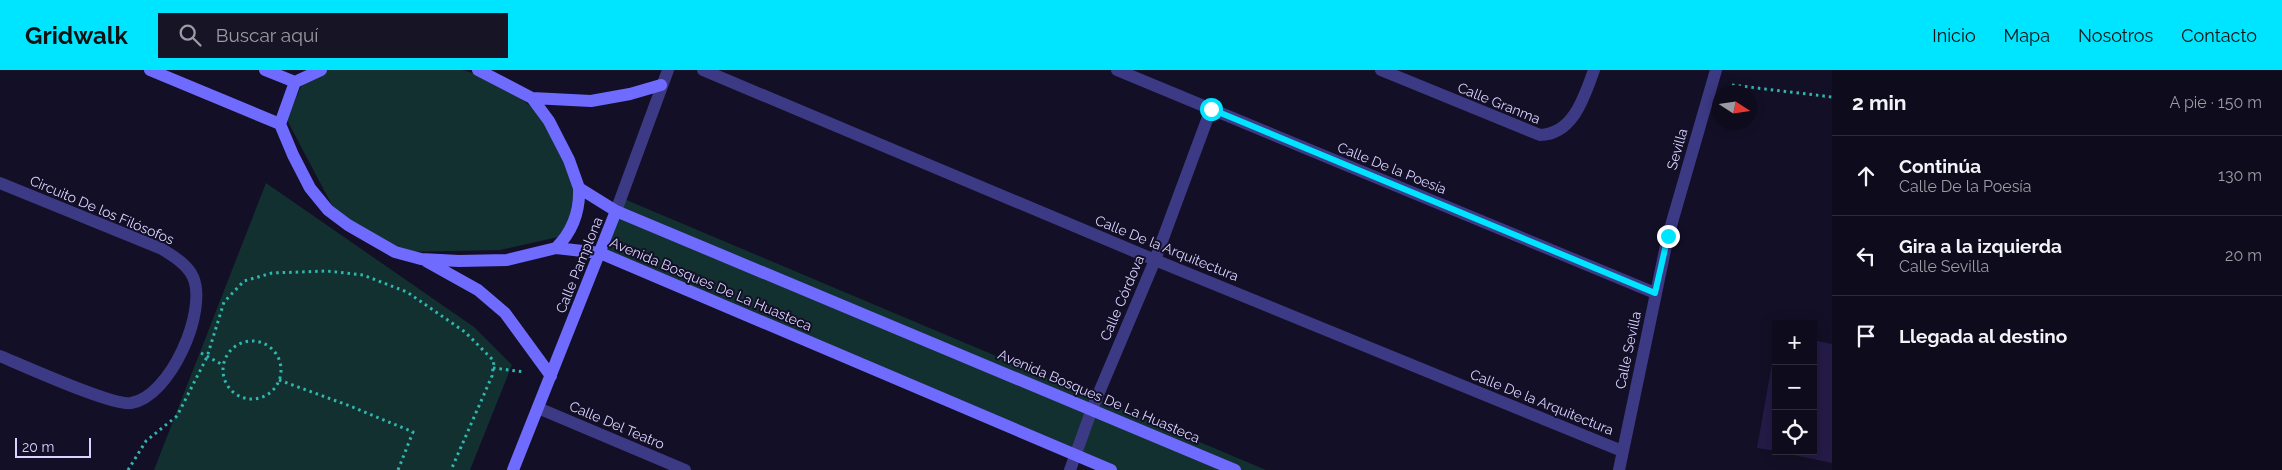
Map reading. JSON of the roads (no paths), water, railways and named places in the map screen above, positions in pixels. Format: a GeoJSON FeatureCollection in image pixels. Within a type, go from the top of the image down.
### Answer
{"type":"FeatureCollection","features":[{"type":"Feature","properties":{"kind":"street"},"geometry":{"type":"LineString","coordinates":[[150,70],[280,124],[295,82],[321,70]]}},
{"type":"Feature","properties":{"kind":"street"},"geometry":{"type":"LineString","coordinates":[[265,70],[295,82]]}},
{"type":"Feature","properties":{"kind":"street"},"geometry":{"type":"LineString","coordinates":[[478,70],[532,98],[591,102],[661,85]]}},
{"type":"Feature","properties":{"kind":"street","name":"Calle Pamplona"},"geometry":{"type":"LineString","coordinates":[[513,470],[600,253],[668,70]]}},
{"type":"Feature","properties":{"kind":"street","name":"Calle De la Arquitectura"},"geometry":{"type":"LineString","coordinates":[[703,70],[1155,260],[1622,450]]}},
{"type":"Feature","properties":{"kind":"street","name":"Calle De la Poesía"},"geometry":{"type":"LineString","coordinates":[[1117,70],[1655,293]]}},
{"type":"Feature","properties":{"kind":"street","name":"Calle Granma"},"geometry":{"type":"LineString","coordinates":[[1381,70],[1525,131],[1540,135],[1552,135],[1563,128],[1575,115],[1594,70]]}},
{"type":"Feature","properties":{"kind":"street","name":"Sevilla"},"geometry":{"type":"LineString","coordinates":[[1668,236],[1714,76]]}},
{"type":"Feature","properties":{"kind":"street"},"geometry":{"type":"LineString","coordinates":[[532,98],[549,121],[569,160],[579,188],[578,209],[575,220],[565,239],[556,248]]}},
{"type":"Feature","properties":{"kind":"street","name":"Calle Córdova"},"geometry":{"type":"LineString","coordinates":[[1070,470],[1092,409],[1155,260],[1211,109]]}},
{"type":"Feature","properties":{"kind":"street","name":"Avenida Bosques De La Huasteca"},"geometry":{"type":"LineString","coordinates":[[280,124],[293,156],[310,188],[328,210],[381,246],[395,252],[422,259],[496,261],[526,257],[556,248],[600,253],[1111,470]]}},
{"type":"Feature","properties":{"kind":"street","name":"Circuito De los Filósofos"},"geometry":{"type":"LineString","coordinates":[[0,183],[162,249],[189,270],[193,277],[196,298],[191,325],[170,372],[151,394],[132,403],[125,404],[105,398],[0,356]]}},
{"type":"Feature","properties":{"kind":"street","name":"Avenida Bosques De La Huasteca"},"geometry":{"type":"LineString","coordinates":[[579,188],[616,211],[1235,470]]}},
{"type":"Feature","properties":{"kind":"street","name":"Calle Sevilla"},"geometry":{"type":"LineString","coordinates":[[1619,470],[1668,236]]}},
{"type":"Feature","properties":{"kind":"street"},"geometry":{"type":"LineString","coordinates":[[422,259],[478,290],[505,312],[551,376]]}},
{"type":"Feature","properties":{"kind":"street","name":"Calle Del Teatro"},"geometry":{"type":"LineString","coordinates":[[538,408],[685,470]]}}]}
